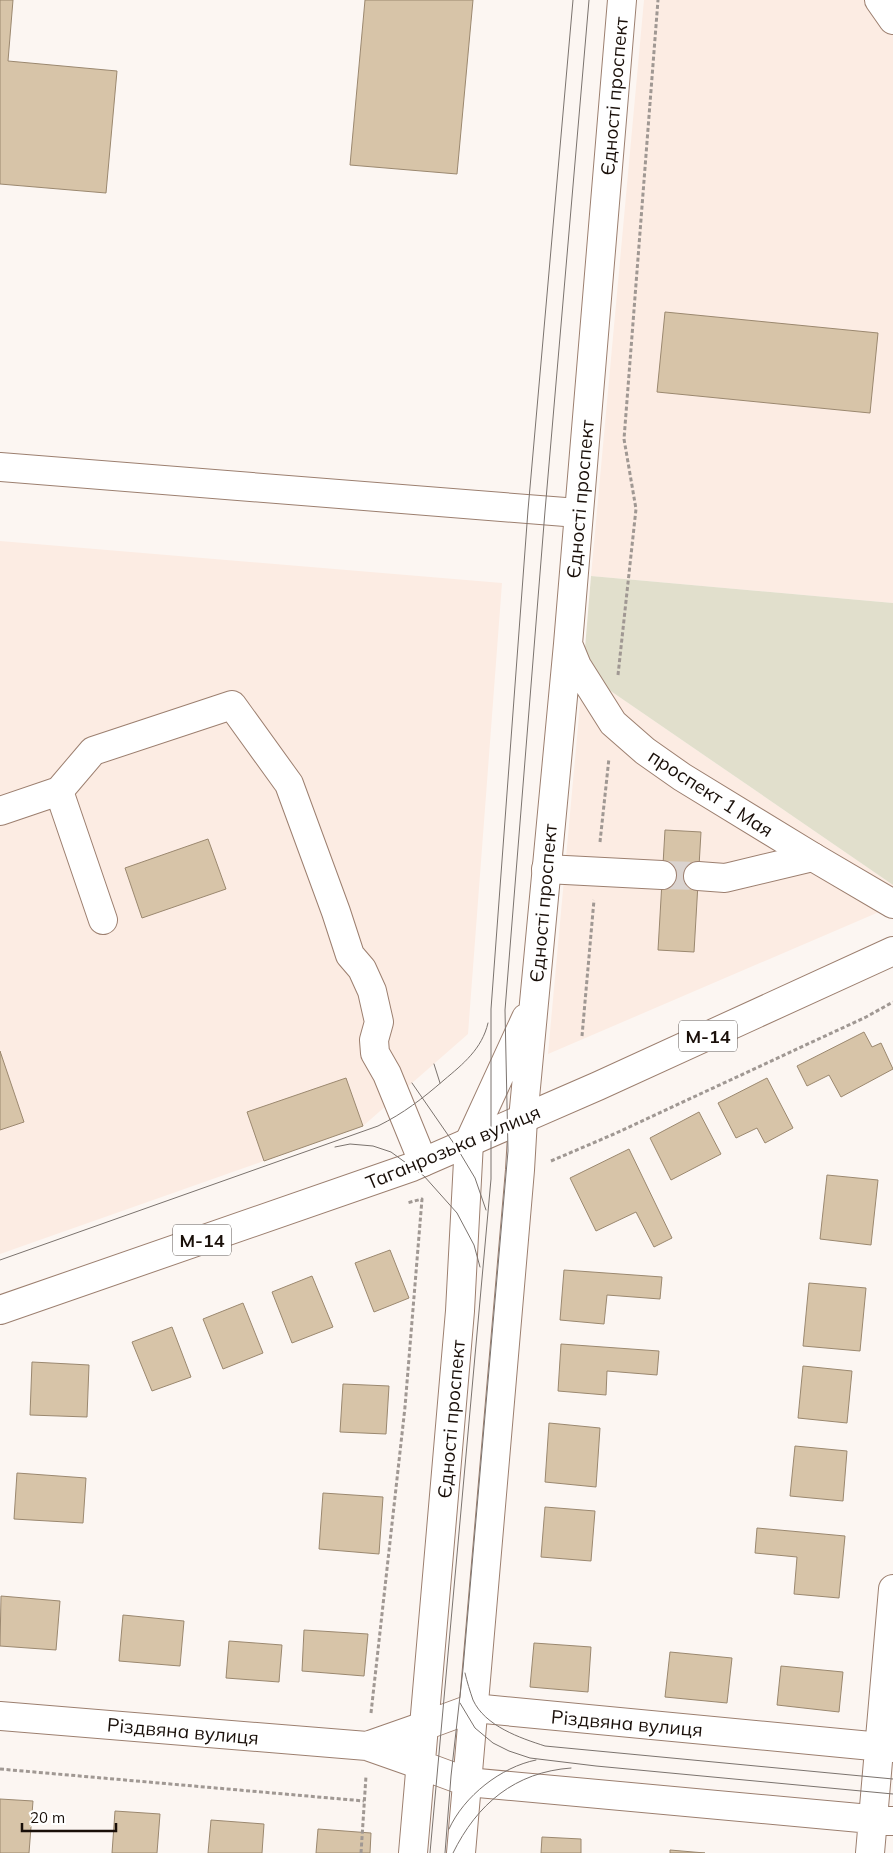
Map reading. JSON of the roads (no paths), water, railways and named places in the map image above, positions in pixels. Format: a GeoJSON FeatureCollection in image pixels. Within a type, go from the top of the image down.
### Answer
{"type":"FeatureCollection","features":[{"type":"Feature","properties":{"kind":"main road","name":"Єдності проспект"},"geometry":{"type":"LineString","coordinates":[[461,1853],[523,1118],[568,644],[622,0]]}},
{"type":"Feature","properties":{"kind":"main road"},"geometry":{"type":"LineString","coordinates":[[879,0],[893,20]]}},
{"type":"Feature","properties":{"kind":"main road"},"geometry":{"type":"LineString","coordinates":[[0,467],[578,514]]}},
{"type":"Feature","properties":{"kind":"main road","name":"проспект 1 Мая"},"geometry":{"type":"LineString","coordinates":[[568,644],[578,666],[613,723],[645,751],[682,777],[893,904]]}},
{"type":"Feature","properties":{"kind":"main road"},"geometry":{"type":"LineString","coordinates":[[0,811],[59,791],[94,751],[232,705],[289,784],[350,955],[362,970],[372,992],[379,1022],[374,1040],[376,1053],[423,1162]]}},
{"type":"Feature","properties":{"kind":"main road"},"geometry":{"type":"LineString","coordinates":[[59,791],[103,920]]}},
{"type":"Feature","properties":{"kind":"main road"},"geometry":{"type":"LineString","coordinates":[[698,876],[725,878],[813,857]]}},
{"type":"Feature","properties":{"kind":"main road"},"geometry":{"type":"LineString","coordinates":[[546,869],[596,870],[662,875]]}},
{"type":"Feature","properties":{"kind":"main road","name":"Таганрозька вулиця"},"geometry":{"type":"LineString","coordinates":[[0,1310],[423,1162],[893,951]]}},
{"type":"Feature","properties":{"kind":"main road","name":"Єдності проспект"},"geometry":{"type":"LineString","coordinates":[[414,1853],[459,1321],[469,1142],[535,999]]}},
{"type":"Feature","properties":{"kind":"main road"},"geometry":{"type":"LineString","coordinates":[[870,1853],[883,1820],[893,1589]]}},
{"type":"Feature","properties":{"kind":"main road","name":"Різдвяна вулиця"},"geometry":{"type":"LineString","coordinates":[[367,1746],[473,1708],[886,1748]]}},
{"type":"Feature","properties":{"kind":"main road","name":"Різдвяна вулиця"},"geometry":{"type":"LineString","coordinates":[[0,1716],[367,1746],[467,1782],[883,1820]]}},
{"type":"Feature","properties":{"kind":"tunnel"},"geometry":{"type":"LineString","coordinates":[[662,875],[698,876]]}},
{"type":"Feature","properties":{"kind":"tram line"},"geometry":{"type":"LineString","coordinates":[[430,1853],[491,1179],[491,1009],[528,510],[573,0]]}},
{"type":"Feature","properties":{"kind":"tram line"},"geometry":{"type":"LineString","coordinates":[[445,1853],[508,1151],[505,1010],[589,0]]}},
{"type":"Feature","properties":{"kind":"tram line"},"geometry":{"type":"LineString","coordinates":[[0,1260],[378,1126],[420,1099],[465,1062],[481,1041],[488,1023]]}},
{"type":"Feature","properties":{"kind":"tram line"},"geometry":{"type":"LineString","coordinates":[[434,1064],[440,1083]]}},
{"type":"Feature","properties":{"kind":"tram line"},"geometry":{"type":"LineString","coordinates":[[412,1083],[457,1148],[475,1178],[486,1210]]}},
{"type":"Feature","properties":{"kind":"tram line"},"geometry":{"type":"LineString","coordinates":[[335,1147],[350,1144],[373,1146],[391,1152],[424,1176],[457,1213],[474,1245],[480,1267]]}},
{"type":"Feature","properties":{"kind":"tram line"},"geometry":{"type":"LineString","coordinates":[[465,1673],[473,1700],[486,1717],[494,1724],[514,1735],[545,1746],[893,1779]]}},
{"type":"Feature","properties":{"kind":"tram line"},"geometry":{"type":"LineString","coordinates":[[460,1703],[475,1728],[493,1743],[530,1758],[893,1794]]}},
{"type":"Feature","properties":{"kind":"tram line"},"geometry":{"type":"LineString","coordinates":[[449,1829],[464,1805],[485,1785],[510,1769],[536,1760]]}},
{"type":"Feature","properties":{"kind":"tram line"},"geometry":{"type":"LineString","coordinates":[[453,1853],[474,1820],[500,1794],[532,1776],[571,1768]]}}]}
